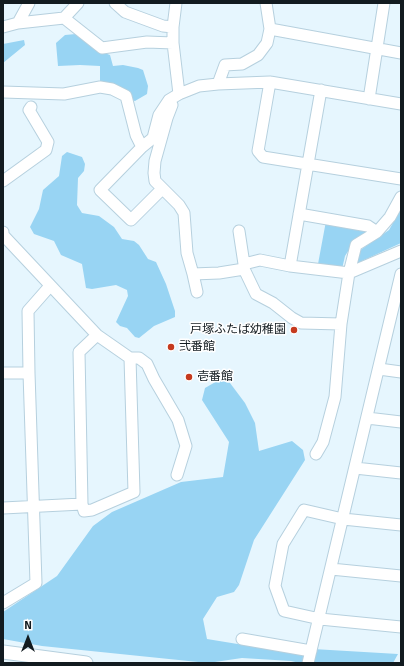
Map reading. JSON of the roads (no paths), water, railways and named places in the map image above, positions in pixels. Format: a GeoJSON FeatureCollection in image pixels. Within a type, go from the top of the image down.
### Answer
{"type":"FeatureCollection","features":[{"type":"Feature","properties":{"kind":"street"},"geometry":{"type":"LineString","coordinates":[[18,23],[29,3]]}},
{"type":"Feature","properties":{"kind":"street"},"geometry":{"type":"LineString","coordinates":[[3,27],[18,23],[64,18],[78,3]]}},
{"type":"Feature","properties":{"kind":"street"},"geometry":{"type":"LineString","coordinates":[[116,3],[125,12],[163,26],[173,27]]}},
{"type":"Feature","properties":{"kind":"street"},"geometry":{"type":"LineString","coordinates":[[176,3],[173,27],[177,95],[167,118],[155,162],[154,173],[155,181],[179,205],[184,213],[187,253],[197,292]]}},
{"type":"Feature","properties":{"kind":"street"},"geometry":{"type":"LineString","coordinates":[[218,84],[225,65],[242,64],[258,55],[267,43],[270,29],[266,3]]}},
{"type":"Feature","properties":{"kind":"street"},"geometry":{"type":"LineString","coordinates":[[369,99],[384,3]]}},
{"type":"Feature","properties":{"kind":"street"},"geometry":{"type":"LineString","coordinates":[[64,18],[102,48],[148,42],[174,42]]}},
{"type":"Feature","properties":{"kind":"street"},"geometry":{"type":"LineString","coordinates":[[270,29],[401,53]]}},
{"type":"Feature","properties":{"kind":"street"},"geometry":{"type":"LineString","coordinates":[[270,82],[258,151],[263,157],[401,179]]}},
{"type":"Feature","properties":{"kind":"street"},"geometry":{"type":"LineString","coordinates":[[162,189],[131,220],[100,190],[142,147],[153,138],[160,115],[169,100],[199,86],[270,82],[290,84],[401,104]]}},
{"type":"Feature","properties":{"kind":"street"},"geometry":{"type":"LineString","coordinates":[[3,92],[64,94],[100,87],[112,89],[126,96],[136,135],[142,147]]}},
{"type":"Feature","properties":{"kind":"street"},"geometry":{"type":"LineString","coordinates":[[290,266],[321,90]]}},
{"type":"Feature","properties":{"kind":"street"},"geometry":{"type":"LineString","coordinates":[[3,181],[46,150],[48,142],[29,110],[31,107]]}},
{"type":"Feature","properties":{"kind":"street"},"geometry":{"type":"LineString","coordinates":[[316,454],[323,442],[334,396],[341,324],[349,273],[356,245],[376,232],[390,217],[401,197]]}},
{"type":"Feature","properties":{"kind":"street"},"geometry":{"type":"LineString","coordinates":[[299,214],[368,226],[376,232]]}},
{"type":"Feature","properties":{"kind":"street"},"geometry":{"type":"LineString","coordinates":[[239,231],[244,266],[256,294],[301,323],[341,324]]}},
{"type":"Feature","properties":{"kind":"street"},"geometry":{"type":"LineString","coordinates":[[3,232],[3,235],[97,335],[130,358],[139,358],[147,364],[178,420],[186,446],[176,475]]}},
{"type":"Feature","properties":{"kind":"street"},"geometry":{"type":"LineString","coordinates":[[193,274],[219,273],[260,260],[290,266],[349,273],[401,251]]}},
{"type":"Feature","properties":{"kind":"street"},"geometry":{"type":"LineString","coordinates":[[242,639],[309,658],[320,619],[379,369],[396,319],[401,274]]}},
{"type":"Feature","properties":{"kind":"street"},"geometry":{"type":"LineString","coordinates":[[3,603],[36,583],[28,311],[50,286]]}},
{"type":"Feature","properties":{"kind":"street"},"geometry":{"type":"LineString","coordinates":[[97,335],[79,352],[82,504],[84,511],[92,510],[134,492],[130,358]]}},
{"type":"Feature","properties":{"kind":"street"},"geometry":{"type":"LineString","coordinates":[[379,369],[401,372]]}},
{"type":"Feature","properties":{"kind":"street"},"geometry":{"type":"LineString","coordinates":[[3,373],[29,373]]}},
{"type":"Feature","properties":{"kind":"street"},"geometry":{"type":"LineString","coordinates":[[367,418],[401,422]]}},
{"type":"Feature","properties":{"kind":"street"},"geometry":{"type":"LineString","coordinates":[[355,468],[401,473]]}},
{"type":"Feature","properties":{"kind":"street"},"geometry":{"type":"LineString","coordinates":[[3,508],[82,504]]}},
{"type":"Feature","properties":{"kind":"street"},"geometry":{"type":"LineString","coordinates":[[401,525],[343,518],[304,510],[283,544],[275,586],[284,611],[320,619],[401,627]]}},
{"type":"Feature","properties":{"kind":"street"},"geometry":{"type":"LineString","coordinates":[[331,569],[401,576]]}},
{"type":"Feature","properties":{"kind":"street"},"geometry":{"type":"LineString","coordinates":[[3,652],[68,662],[86,663]]}},
{"type":"Feature","properties":{"kind":"place","name":"戸塚ふたば幼稚園"},"geometry":{"type":"Point","coordinates":[294,330]}},
{"type":"Feature","properties":{"kind":"place","name":"弐番館"},"geometry":{"type":"Point","coordinates":[171,347]}},
{"type":"Feature","properties":{"kind":"place","name":"壱番館"},"geometry":{"type":"Point","coordinates":[189,377]}}]}
